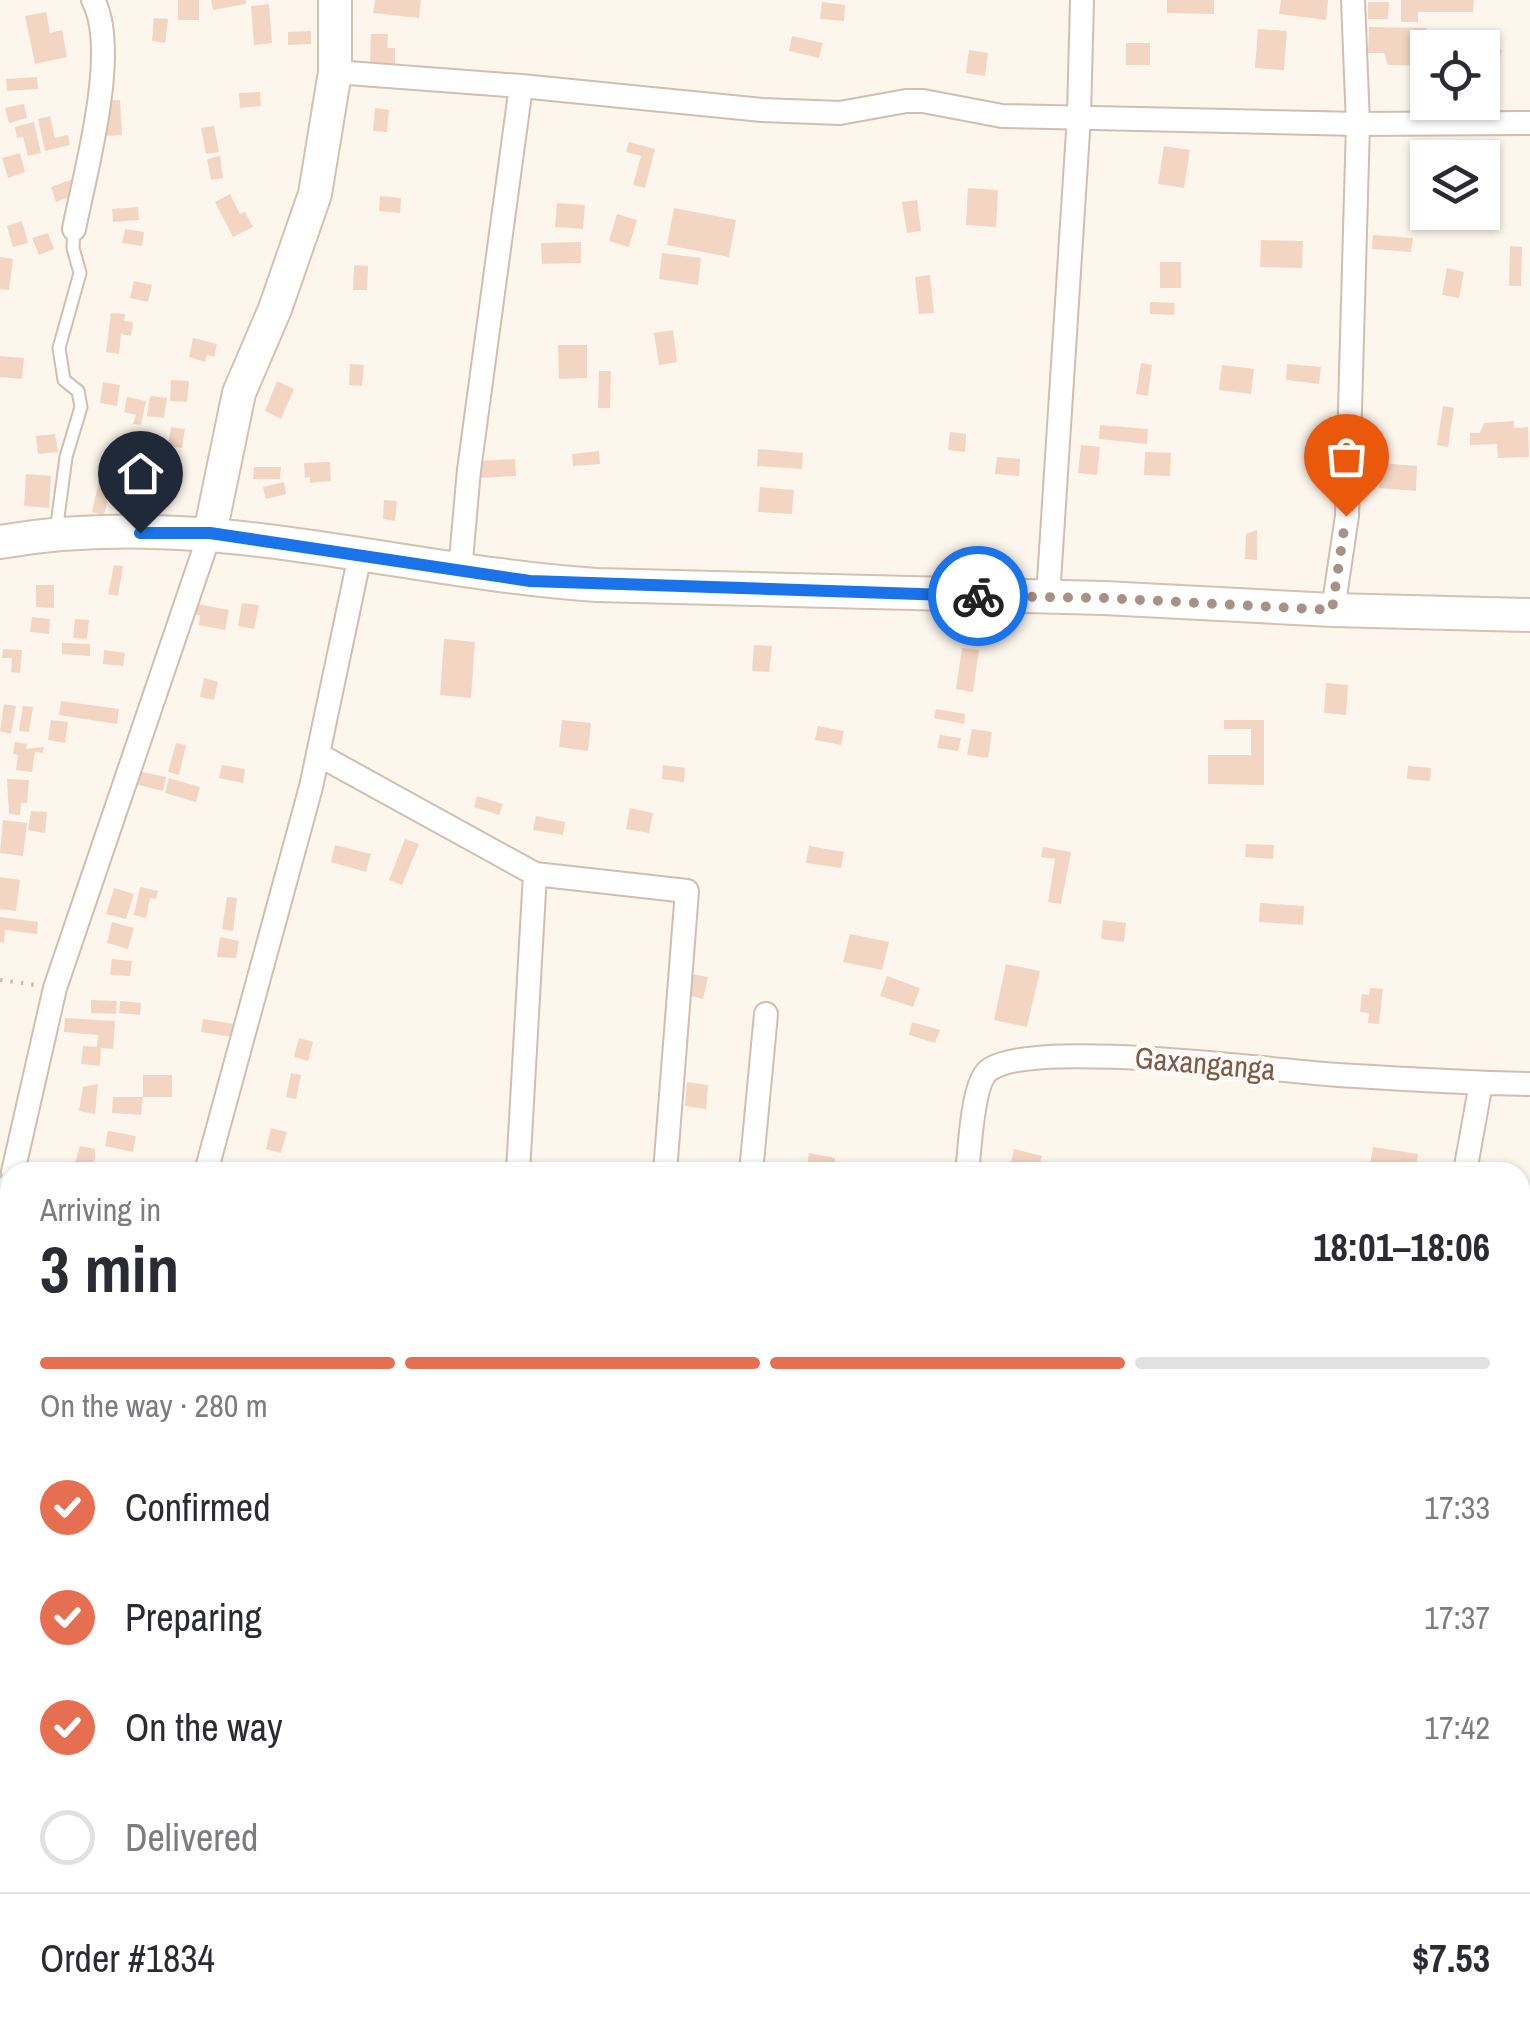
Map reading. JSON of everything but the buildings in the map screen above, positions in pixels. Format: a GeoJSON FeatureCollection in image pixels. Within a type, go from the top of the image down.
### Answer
{"type":"FeatureCollection","features":[{"type":"Feature","properties":{"kind":"street"},"geometry":{"type":"LineString","coordinates":[[74,229],[103,72],[99,11],[94,0]]}},
{"type":"Feature","properties":{"kind":"street"},"geometry":{"type":"LineString","coordinates":[[15,1162],[56,988],[210,533],[240,393],[315,194],[335,72],[335,0]]}},
{"type":"Feature","properties":{"kind":"street"},"geometry":{"type":"LineString","coordinates":[[1048,597],[1079,116],[1082,0]]}},
{"type":"Feature","properties":{"kind":"street"},"geometry":{"type":"LineString","coordinates":[[1332,610],[1346,516],[1358,124],[1353,0]]}},
{"type":"Feature","properties":{"kind":"street"},"geometry":{"type":"LineString","coordinates":[[335,72],[762,110],[840,112],[923,101],[1002,116],[1358,124],[1530,123]]}},
{"type":"Feature","properties":{"kind":"street"},"geometry":{"type":"LineString","coordinates":[[460,571],[521,86]]}},
{"type":"Feature","properties":{"kind":"street"},"geometry":{"type":"LineString","coordinates":[[0,542],[56,532],[210,533],[530,581],[1530,615]]}},
{"type":"Feature","properties":{"kind":"street"},"geometry":{"type":"LineString","coordinates":[[209,1162],[319,755],[360,555]]}},
{"type":"Feature","properties":{"kind":"street"},"geometry":{"type":"LineString","coordinates":[[319,755],[535,874],[687,891],[667,1162]]}},
{"type":"Feature","properties":{"kind":"street"},"geometry":{"type":"LineString","coordinates":[[519,1162],[535,874]]}},
{"type":"Feature","properties":{"kind":"street"},"geometry":{"type":"LineString","coordinates":[[751,1162],[766,1014]]}},
{"type":"Feature","properties":{"kind":"street","name":"Gaxanganga"},"geometry":{"type":"LineString","coordinates":[[968,1162],[977,1090],[984,1072],[1001,1062],[1045,1056],[1107,1057],[1530,1084]]}},
{"type":"Feature","properties":{"kind":"street"},"geometry":{"type":"LineString","coordinates":[[1467,1162],[1482,1083]]}},
{"type":"Feature","properties":{"kind":"lane"},"geometry":{"type":"LineString","coordinates":[[56,532],[66,457],[81,407],[78,391],[64,380],[59,348],[80,273],[73,248],[74,229]]}},
{"type":"Feature","properties":{"kind":"path"},"geometry":{"type":"LineString","coordinates":[[0,980],[56,988]]}},
{"type":"Feature","properties":{"kind":"way so far"},"geometry":{"type":"LineString","coordinates":[[978,596],[1332,610],[1346,516]]}},
{"type":"Feature","properties":{"kind":"route"},"geometry":{"type":"LineString","coordinates":[[140,533],[210,533],[530,581],[978,596]]}}]}
